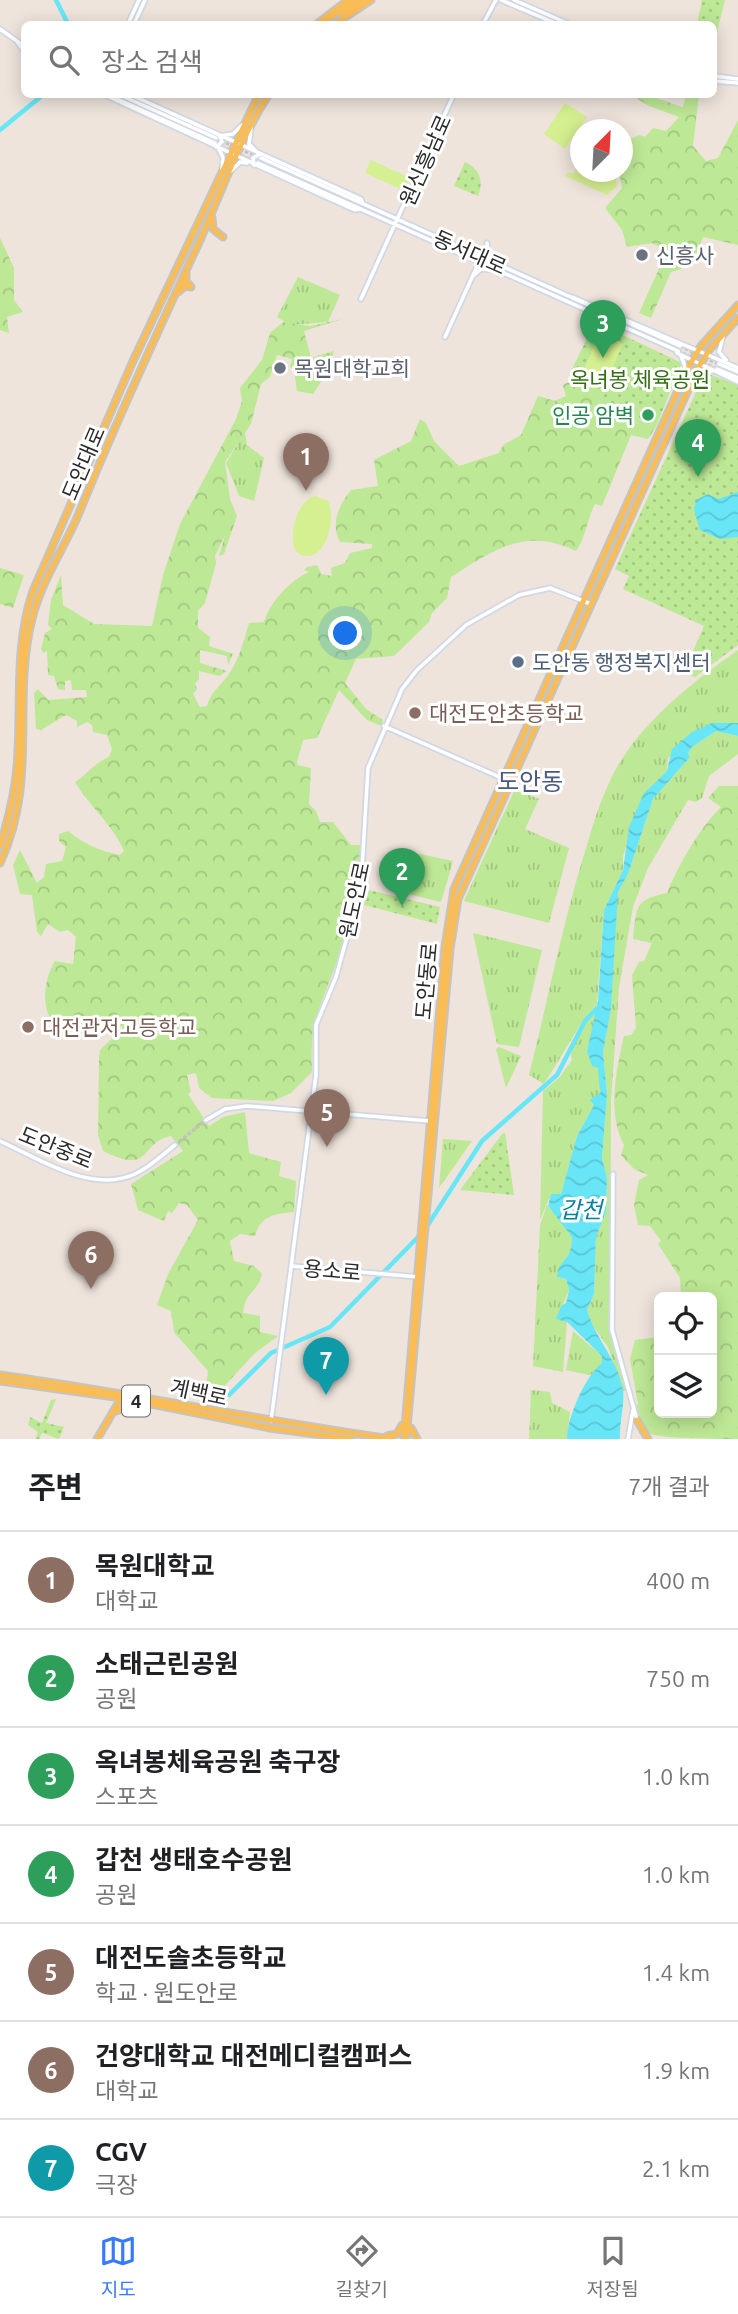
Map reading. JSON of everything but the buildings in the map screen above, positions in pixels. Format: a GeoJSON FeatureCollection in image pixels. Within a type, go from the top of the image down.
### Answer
{"type":"FeatureCollection","features":[{"type":"Feature","properties":{"kind":"main road"},"geometry":{"type":"LineString","coordinates":[[323,21],[348,0]]}},
{"type":"Feature","properties":{"kind":"main road"},"geometry":{"type":"LineString","coordinates":[[324,21],[356,0]]}},
{"type":"Feature","properties":{"kind":"main road"},"geometry":{"type":"LineString","coordinates":[[334,21],[364,0]]}},
{"type":"Feature","properties":{"kind":"main road"},"geometry":{"type":"LineString","coordinates":[[340,21],[372,0]]}},
{"type":"Feature","properties":{"kind":"main road","name":"도안대로"},"geometry":{"type":"LineString","coordinates":[[0,846],[16,780],[19,666],[28,605],[133,361],[257,98]]}},
{"type":"Feature","properties":{"kind":"main road","name":"도안대로"},"geometry":{"type":"LineString","coordinates":[[0,863],[16,818],[23,788],[25,664],[29,633],[38,599],[70,534],[93,474],[251,125],[266,98]]}},
{"type":"Feature","properties":{"kind":"main road"},"geometry":{"type":"LineString","coordinates":[[216,204],[212,225],[223,237]]}},
{"type":"Feature","properties":{"kind":"main road"},"geometry":{"type":"LineString","coordinates":[[174,297],[183,288],[191,287],[186,281],[187,268]]}},
{"type":"Feature","properties":{"kind":"main road","name":"도안동로"},"geometry":{"type":"LineString","coordinates":[[419,1277],[421,1222],[454,914],[461,890],[583,600],[687,372],[698,350],[738,305]]}},
{"type":"Feature","properties":{"kind":"main road","name":"도안동로"},"geometry":{"type":"LineString","coordinates":[[506,780],[591,604],[706,354],[738,318]]}},
{"type":"Feature","properties":{"kind":"main road","name":"도안동로"},"geometry":{"type":"LineString","coordinates":[[405,1439],[433,1121]]}},
{"type":"Feature","properties":{"kind":"main road","name":"계백로"},"geometry":{"type":"LineString","coordinates":[[0,1374],[271,1423],[392,1439]]}},
{"type":"Feature","properties":{"kind":"main road","name":"계백로"},"geometry":{"type":"LineString","coordinates":[[0,1381],[108,1396],[123,1395],[140,1402],[270,1428],[351,1439]]}},
{"type":"Feature","properties":{"kind":"main road"},"geometry":{"type":"LineString","coordinates":[[97,1439],[123,1395]]}},
{"type":"Feature","properties":{"kind":"main road"},"geometry":{"type":"LineString","coordinates":[[108,1396],[114,1403],[114,1413]]}},
{"type":"Feature","properties":{"kind":"main road"},"geometry":{"type":"LineString","coordinates":[[114,1413],[123,1406],[140,1402]]}},
{"type":"Feature","properties":{"kind":"main road"},"geometry":{"type":"LineString","coordinates":[[381,1437],[399,1433],[407,1418]]}},
{"type":"Feature","properties":{"kind":"main road"},"geometry":{"type":"LineString","coordinates":[[407,1418],[412,1433],[418,1439]]}},
{"type":"Feature","properties":{"kind":"main road"},"geometry":{"type":"LineString","coordinates":[[637,1420],[649,1439]]}},
{"type":"Feature","properties":{"kind":"street"},"geometry":{"type":"LineString","coordinates":[[129,21],[139,0]]}},
{"type":"Feature","properties":{"kind":"street"},"geometry":{"type":"LineString","coordinates":[[135,21],[145,0]]}},
{"type":"Feature","properties":{"kind":"street"},"geometry":{"type":"LineString","coordinates":[[487,21],[499,0],[550,21]]}},
{"type":"Feature","properties":{"kind":"street"},"geometry":{"type":"LineString","coordinates":[[514,0],[562,21]]}},
{"type":"Feature","properties":{"kind":"street"},"geometry":{"type":"LineString","coordinates":[[0,29],[21,46]]}},
{"type":"Feature","properties":{"kind":"street"},"geometry":{"type":"LineString","coordinates":[[717,79],[738,81]]}},
{"type":"Feature","properties":{"kind":"street"},"geometry":{"type":"LineString","coordinates":[[114,98],[216,141],[233,134],[244,123]]}},
{"type":"Feature","properties":{"kind":"street"},"geometry":{"type":"LineString","coordinates":[[126,98],[216,141]]}},
{"type":"Feature","properties":{"kind":"street"},"geometry":{"type":"LineString","coordinates":[[136,98],[216,141],[223,157],[222,169]]}},
{"type":"Feature","properties":{"kind":"street","name":"원신흥남로"},"geometry":{"type":"LineString","coordinates":[[361,299],[452,98]]}},
{"type":"Feature","properties":{"kind":"street"},"geometry":{"type":"LineString","coordinates":[[251,125],[249,144],[261,156]]}},
{"type":"Feature","properties":{"kind":"street","name":"동서대로"},"geometry":{"type":"LineString","coordinates":[[216,141],[234,143],[361,199],[363,204],[397,222],[678,349]]}},
{"type":"Feature","properties":{"kind":"street","name":"동서대로"},"geometry":{"type":"LineString","coordinates":[[216,141],[229,153],[355,210],[397,222]]}},
{"type":"Feature","properties":{"kind":"street"},"geometry":{"type":"LineString","coordinates":[[256,164],[253,158],[261,156]]}},
{"type":"Feature","properties":{"kind":"street"},"geometry":{"type":"LineString","coordinates":[[230,172],[240,162],[256,164]]}},
{"type":"Feature","properties":{"kind":"street"},"geometry":{"type":"LineString","coordinates":[[471,279],[481,269],[498,267],[488,252],[487,243]]}},
{"type":"Feature","properties":{"kind":"street"},"geometry":{"type":"LineString","coordinates":[[445,337],[480,260]]}},
{"type":"Feature","properties":{"kind":"street"},"geometry":{"type":"LineString","coordinates":[[569,300],[678,349],[701,364],[738,369]]}},
{"type":"Feature","properties":{"kind":"street"},"geometry":{"type":"LineString","coordinates":[[724,334],[719,352],[738,369]]}},
{"type":"Feature","properties":{"kind":"street"},"geometry":{"type":"LineString","coordinates":[[678,349],[698,350],[706,354],[738,380]]}},
{"type":"Feature","properties":{"kind":"street"},"geometry":{"type":"LineString","coordinates":[[678,349],[687,372]]}},
{"type":"Feature","properties":{"kind":"street"},"geometry":{"type":"LineString","coordinates":[[687,393],[704,371],[718,366]]}},
{"type":"Feature","properties":{"kind":"street","name":"원도안로"},"geometry":{"type":"LineString","coordinates":[[271,1423],[316,1075],[316,1025],[336,976],[358,900],[363,864],[366,776],[384,726],[408,681],[476,618],[536,589],[555,589],[591,604]]}},
{"type":"Feature","properties":{"kind":"street"},"geometry":{"type":"LineString","coordinates":[[384,726],[506,780]]}},
{"type":"Feature","properties":{"kind":"street"},"geometry":{"type":"LineString","coordinates":[[206,1120],[219,1112],[238,1107],[433,1121]]}},
{"type":"Feature","properties":{"kind":"street","name":"도안중로"},"geometry":{"type":"LineString","coordinates":[[0,1141],[73,1174],[97,1180],[132,1175],[175,1145]]}},
{"type":"Feature","properties":{"kind":"street"},"geometry":{"type":"LineString","coordinates":[[613,1174],[612,1330],[637,1420]]}},
{"type":"Feature","properties":{"kind":"street","name":"용소로"},"geometry":{"type":"LineString","coordinates":[[291,1266],[419,1277]]}},
{"type":"Feature","properties":{"kind":"street"},"geometry":{"type":"LineString","coordinates":[[628,1439],[633,1409]]}},
{"type":"Feature","properties":{"kind":"green space"},"geometry":{"type":"Polygon","coordinates":[[[702,0],[725,0],[717,32],[717,21],[698,21],[702,0]]]}},
{"type":"Feature","properties":{"kind":"green space"},"geometry":{"type":"Polygon","coordinates":[[[636,98],[655,98],[683,107],[685,98],[699,98],[693,146],[706,161],[718,158],[738,120],[738,245],[703,237],[692,260],[683,268],[671,272],[651,318],[639,313],[667,251],[652,243],[627,247],[622,230],[605,208],[622,188],[621,182],[633,182],[633,138],[640,135],[645,137],[653,128],[666,131],[679,117],[636,98]]]}},
{"type":"Feature","properties":{"kind":"green space"},"geometry":{"type":"Polygon","coordinates":[[[565,103],[587,117],[570,119],[570,142],[565,149],[544,134],[565,103]]]}},
{"type":"Feature","properties":{"kind":"green space"},"geometry":{"type":"Polygon","coordinates":[[[371,160],[410,178],[405,191],[365,173],[371,160]]]}},
{"type":"Feature","properties":{"kind":"green space"},"geometry":{"type":"Polygon","coordinates":[[[465,162],[474,168],[479,176],[481,185],[478,196],[454,186],[465,162]]]}},
{"type":"Feature","properties":{"kind":"green space"},"geometry":{"type":"Polygon","coordinates":[[[578,182],[616,182],[617,186],[607,195],[578,182]]]}},
{"type":"Feature","properties":{"kind":"green space"},"geometry":{"type":"Polygon","coordinates":[[[0,238],[14,268],[14,300],[23,312],[7,317],[9,333],[0,330],[0,238]]]}},
{"type":"Feature","properties":{"kind":"green space"},"geometry":{"type":"Polygon","coordinates":[[[298,277],[340,295],[328,322],[290,325],[277,317],[298,277]]]}},
{"type":"Feature","properties":{"kind":"green space"},"geometry":{"type":"Polygon","coordinates":[[[343,319],[304,331],[311,358],[334,351],[327,372],[313,394],[297,391],[294,369],[290,367],[292,359],[277,355],[270,377],[261,384],[251,424],[225,462],[230,499],[237,516],[224,554],[219,556],[225,535],[215,556],[216,563],[205,603],[198,611],[198,628],[210,637],[209,646],[233,654],[228,665],[227,656],[200,650],[200,663],[227,671],[219,676],[199,671],[199,679],[195,684],[197,689],[193,694],[200,707],[207,706],[213,693],[233,668],[249,623],[264,622],[271,606],[282,592],[309,572],[304,570],[307,567],[317,565],[321,574],[332,576],[331,568],[345,563],[350,553],[372,548],[372,544],[340,542],[336,521],[340,508],[351,490],[378,486],[374,460],[411,441],[420,419],[426,423],[434,441],[459,466],[499,453],[503,445],[521,435],[538,396],[555,401],[566,396],[563,385],[581,375],[607,387],[601,403],[656,427],[648,439],[631,435],[602,506],[595,504],[576,551],[541,541],[511,544],[496,550],[451,577],[447,598],[432,613],[429,622],[394,656],[356,659],[345,683],[366,709],[383,720],[381,726],[367,720],[339,690],[317,738],[303,740],[297,762],[298,765],[311,768],[309,804],[316,811],[320,822],[333,822],[351,845],[361,845],[358,878],[343,945],[315,1023],[312,1072],[291,1093],[273,1101],[212,1098],[199,1088],[196,1073],[187,1075],[191,1092],[188,1094],[209,1126],[223,1117],[245,1112],[249,1153],[281,1162],[279,1176],[296,1181],[294,1212],[269,1217],[261,1224],[255,1236],[240,1234],[230,1241],[234,1261],[254,1266],[262,1274],[246,1300],[243,1313],[260,1316],[260,1332],[278,1336],[255,1353],[215,1396],[205,1395],[208,1371],[174,1332],[171,1311],[157,1305],[168,1274],[198,1220],[187,1205],[179,1203],[172,1213],[168,1211],[164,1221],[138,1210],[131,1184],[183,1151],[171,1136],[153,1145],[138,1159],[119,1158],[103,1151],[98,1135],[100,1050],[123,1028],[116,1020],[105,1019],[90,1032],[72,1032],[53,1022],[45,1003],[50,970],[55,961],[73,964],[76,937],[68,930],[60,932],[48,924],[41,936],[37,932],[32,895],[20,894],[13,865],[20,850],[37,883],[44,877],[46,864],[62,861],[66,847],[59,841],[59,834],[68,831],[99,849],[120,855],[124,851],[114,833],[75,782],[109,757],[112,749],[107,735],[93,732],[92,725],[87,722],[77,727],[77,721],[66,715],[41,730],[36,729],[34,693],[38,689],[48,700],[87,697],[86,690],[72,690],[71,680],[65,681],[65,690],[58,689],[54,676],[48,675],[47,651],[43,653],[41,649],[45,633],[52,629],[48,625],[51,600],[61,575],[63,605],[94,624],[152,626],[163,575],[180,524],[236,419],[242,401],[240,388],[262,360],[270,333],[283,322],[310,326],[343,319]]]}},
{"type":"Feature","properties":{"kind":"green space","name":"옥녀봉 체육공원"},"geometry":{"type":"Polygon","coordinates":[[[595,322],[682,363],[656,427],[601,403],[607,387],[571,371],[595,322]]]}},
{"type":"Feature","properties":{"kind":"green space"},"geometry":{"type":"Polygon","coordinates":[[[599,334],[623,344],[606,382],[583,371],[599,334]]]}},
{"type":"Feature","properties":{"kind":"green space"},"geometry":{"type":"Polygon","coordinates":[[[709,374],[738,385],[738,645],[695,677],[684,672],[704,626],[623,589],[629,576],[615,569],[702,379],[709,374]]]}},
{"type":"Feature","properties":{"kind":"green space"},"geometry":{"type":"Polygon","coordinates":[[[245,432],[247,445],[264,458],[254,501],[239,496],[226,463],[245,432]]]}},
{"type":"Feature","properties":{"kind":"green space"},"geometry":{"type":"Polygon","coordinates":[[[315,496],[328,501],[331,519],[321,549],[314,555],[306,556],[296,552],[293,529],[303,505],[315,496]]]}},
{"type":"Feature","properties":{"kind":"green space"},"geometry":{"type":"Polygon","coordinates":[[[0,568],[24,575],[13,608],[0,604],[0,568]]]}},
{"type":"Feature","properties":{"kind":"green space"},"geometry":{"type":"Polygon","coordinates":[[[738,650],[738,723],[712,723],[668,758],[667,771],[644,793],[623,856],[623,870],[604,910],[597,1004],[582,1022],[544,1084],[529,1075],[578,876],[608,785],[628,750],[652,721],[693,683],[738,650]]]}},
{"type":"Feature","properties":{"kind":"green space"},"geometry":{"type":"Polygon","coordinates":[[[716,731],[738,736],[738,754],[709,776],[702,798],[696,802],[688,800],[648,868],[633,907],[619,987],[611,1100],[610,1330],[626,1391],[623,1391],[608,1347],[591,1323],[587,1310],[594,1294],[596,1237],[606,1212],[607,1178],[602,1158],[607,1094],[603,1052],[611,1009],[618,892],[628,874],[653,799],[690,757],[688,753],[692,747],[716,731]]]}},
{"type":"Feature","properties":{"kind":"green space"},"geometry":{"type":"Polygon","coordinates":[[[719,786],[738,786],[738,1439],[681,1438],[651,1434],[637,1413],[635,1406],[638,1404],[630,1359],[635,1340],[654,1337],[654,1418],[717,1418],[717,1292],[681,1292],[680,1278],[658,1244],[661,1241],[650,1226],[638,1225],[634,1205],[639,1180],[648,1175],[634,1169],[621,1155],[624,1145],[614,1106],[616,1077],[624,1036],[631,1035],[636,1028],[632,975],[639,962],[644,961],[652,943],[633,939],[637,913],[642,902],[667,893],[690,847],[721,807],[708,798],[719,786]]]}},
{"type":"Feature","properties":{"kind":"green space"},"geometry":{"type":"Polygon","coordinates":[[[515,789],[539,799],[525,829],[569,848],[549,923],[464,901],[515,789]]]}},
{"type":"Feature","properties":{"kind":"green space"},"geometry":{"type":"Polygon","coordinates":[[[416,853],[453,861],[441,902],[408,894],[416,853]]]}},
{"type":"Feature","properties":{"kind":"green space"},"geometry":{"type":"Polygon","coordinates":[[[369,890],[440,907],[437,924],[364,905],[369,890]]]}},
{"type":"Feature","properties":{"kind":"green space"},"geometry":{"type":"Polygon","coordinates":[[[473,933],[542,950],[519,1047],[497,1044],[473,933]]]}},
{"type":"Feature","properties":{"kind":"green space"},"geometry":{"type":"Polygon","coordinates":[[[597,1009],[587,1051],[603,1068],[601,1092],[577,1136],[561,1194],[551,1194],[540,1220],[543,1091],[559,1078],[572,1060],[575,1040],[597,1009]]]}},
{"type":"Feature","properties":{"kind":"green space"},"geometry":{"type":"Polygon","coordinates":[[[499,1047],[521,1056],[506,1088],[496,1049],[499,1047]]]}},
{"type":"Feature","properties":{"kind":"green space"},"geometry":{"type":"Polygon","coordinates":[[[505,1133],[514,1195],[460,1190],[502,1134],[505,1133]]]}},
{"type":"Feature","properties":{"kind":"green space"},"geometry":{"type":"Polygon","coordinates":[[[443,1139],[472,1141],[439,1188],[443,1139]]]}},
{"type":"Feature","properties":{"kind":"green space"},"geometry":{"type":"Polygon","coordinates":[[[547,1205],[573,1237],[570,1256],[562,1263],[557,1277],[566,1279],[569,1290],[557,1319],[567,1322],[563,1372],[533,1366],[540,1225],[547,1205]]]}},
{"type":"Feature","properties":{"kind":"green space"},"geometry":{"type":"Polygon","coordinates":[[[573,1331],[602,1356],[602,1363],[593,1376],[566,1370],[573,1331]]]}},
{"type":"Feature","properties":{"kind":"green space"},"geometry":{"type":"Polygon","coordinates":[[[531,1390],[550,1392],[552,1403],[570,1412],[567,1439],[529,1439],[531,1390]]]}},
{"type":"Feature","properties":{"kind":"green space"},"geometry":{"type":"Polygon","coordinates":[[[56,1399],[46,1423],[64,1427],[59,1439],[42,1433],[39,1439],[35,1439],[38,1432],[28,1425],[30,1417],[42,1423],[51,1400],[56,1399]]]}},
{"type":"Feature","properties":{"kind":"water"},"geometry":{"type":"Polygon","coordinates":[[[738,492],[738,537],[720,539],[700,530],[694,510],[696,500],[708,494],[718,499],[738,492]]]}},
{"type":"Feature","properties":{"kind":"water","name":"갑천"},"geometry":{"type":"Polygon","coordinates":[[[712,723],[738,723],[738,736],[716,731],[692,747],[688,753],[690,757],[653,799],[628,874],[618,892],[611,1009],[603,1052],[607,1094],[602,1158],[607,1178],[606,1212],[596,1237],[594,1294],[587,1310],[612,1359],[623,1390],[620,1439],[567,1439],[578,1398],[589,1377],[602,1363],[602,1356],[567,1322],[556,1319],[561,1306],[566,1303],[569,1290],[566,1279],[557,1277],[558,1271],[568,1256],[572,1237],[548,1206],[551,1194],[561,1194],[577,1136],[594,1105],[590,1100],[601,1092],[602,1069],[592,1066],[587,1051],[598,1001],[604,910],[623,870],[629,827],[644,793],[667,771],[672,749],[692,732],[712,723]]]}},
{"type":"Feature","properties":{"kind":"waterway"},"geometry":{"type":"LineString","coordinates":[[56,0],[66,21]]}},
{"type":"Feature","properties":{"kind":"waterway"},"geometry":{"type":"LineString","coordinates":[[0,130],[39,98]]}},
{"type":"Feature","properties":{"kind":"waterway"},"geometry":{"type":"LineString","coordinates":[[229,1395],[271,1353],[330,1327],[424,1231],[482,1141],[557,1075],[585,1021],[600,1005]]}},
{"type":"Feature","properties":{"kind":"waterway","name":"갑천"},"geometry":{"type":"LineString","coordinates":[[600,1063],[602,1089]]}},
{"type":"Feature","properties":{"kind":"tunnel"},"geometry":{"type":"LineString","coordinates":[[216,138],[233,146]]}},
{"type":"Feature","properties":{"kind":"tunnel"},"geometry":{"type":"LineString","coordinates":[[216,144],[258,163]]}},
{"type":"Feature","properties":{"kind":"tunnel"},"geometry":{"type":"LineString","coordinates":[[240,149],[259,157]]}},
{"type":"Feature","properties":{"kind":"tunnel"},"geometry":{"type":"LineString","coordinates":[[680,346],[719,364]]}},
{"type":"Feature","properties":{"kind":"tunnel"},"geometry":{"type":"LineString","coordinates":[[678,351],[717,369]]}},
{"type":"Feature","properties":{"kind":"tunnel"},"geometry":{"type":"LineString","coordinates":[[175,1145],[206,1120]]}},
{"type":"Feature","properties":{"kind":"place","name":"신흥사"},"geometry":{"type":"Point","coordinates":[642,255]}},
{"type":"Feature","properties":{"kind":"place","name":"옥녀봉체육공원 축구장"},"geometry":{"type":"Point","coordinates":[603,358]}},
{"type":"Feature","properties":{"kind":"place","name":"목원대학교회"},"geometry":{"type":"Point","coordinates":[280,368]}},
{"type":"Feature","properties":{"kind":"place","name":"인공 암벽"},"geometry":{"type":"Point","coordinates":[648,415]}},
{"type":"Feature","properties":{"kind":"place","name":"갑천 생태호수공원"},"geometry":{"type":"Point","coordinates":[698,477]}},
{"type":"Feature","properties":{"kind":"place","name":"목원대학교"},"geometry":{"type":"Point","coordinates":[306,491]}},
{"type":"Feature","properties":{"kind":"place","name":"도안동 행정복지센터"},"geometry":{"type":"Point","coordinates":[518,662]}},
{"type":"Feature","properties":{"kind":"place","name":"대전도안초등학교"},"geometry":{"type":"Point","coordinates":[415,713]}},
{"type":"Feature","properties":{"kind":"place","name":"소태근린공원"},"geometry":{"type":"Point","coordinates":[402,906]}},
{"type":"Feature","properties":{"kind":"place","name":"대전관저고등학교"},"geometry":{"type":"Point","coordinates":[28,1027]}},
{"type":"Feature","properties":{"kind":"place","name":"대전도솔초등학교"},"geometry":{"type":"Point","coordinates":[327,1147]}},
{"type":"Feature","properties":{"kind":"place","name":"건양대학교 대전메디컬캠퍼스"},"geometry":{"type":"Point","coordinates":[91,1289]}},
{"type":"Feature","properties":{"kind":"place","name":"CGV"},"geometry":{"type":"Point","coordinates":[326,1395]}},
{"type":"Feature","properties":{"kind":"district","name":"도안동"},"geometry":{"type":"Point","coordinates":[530,781]}}]}
